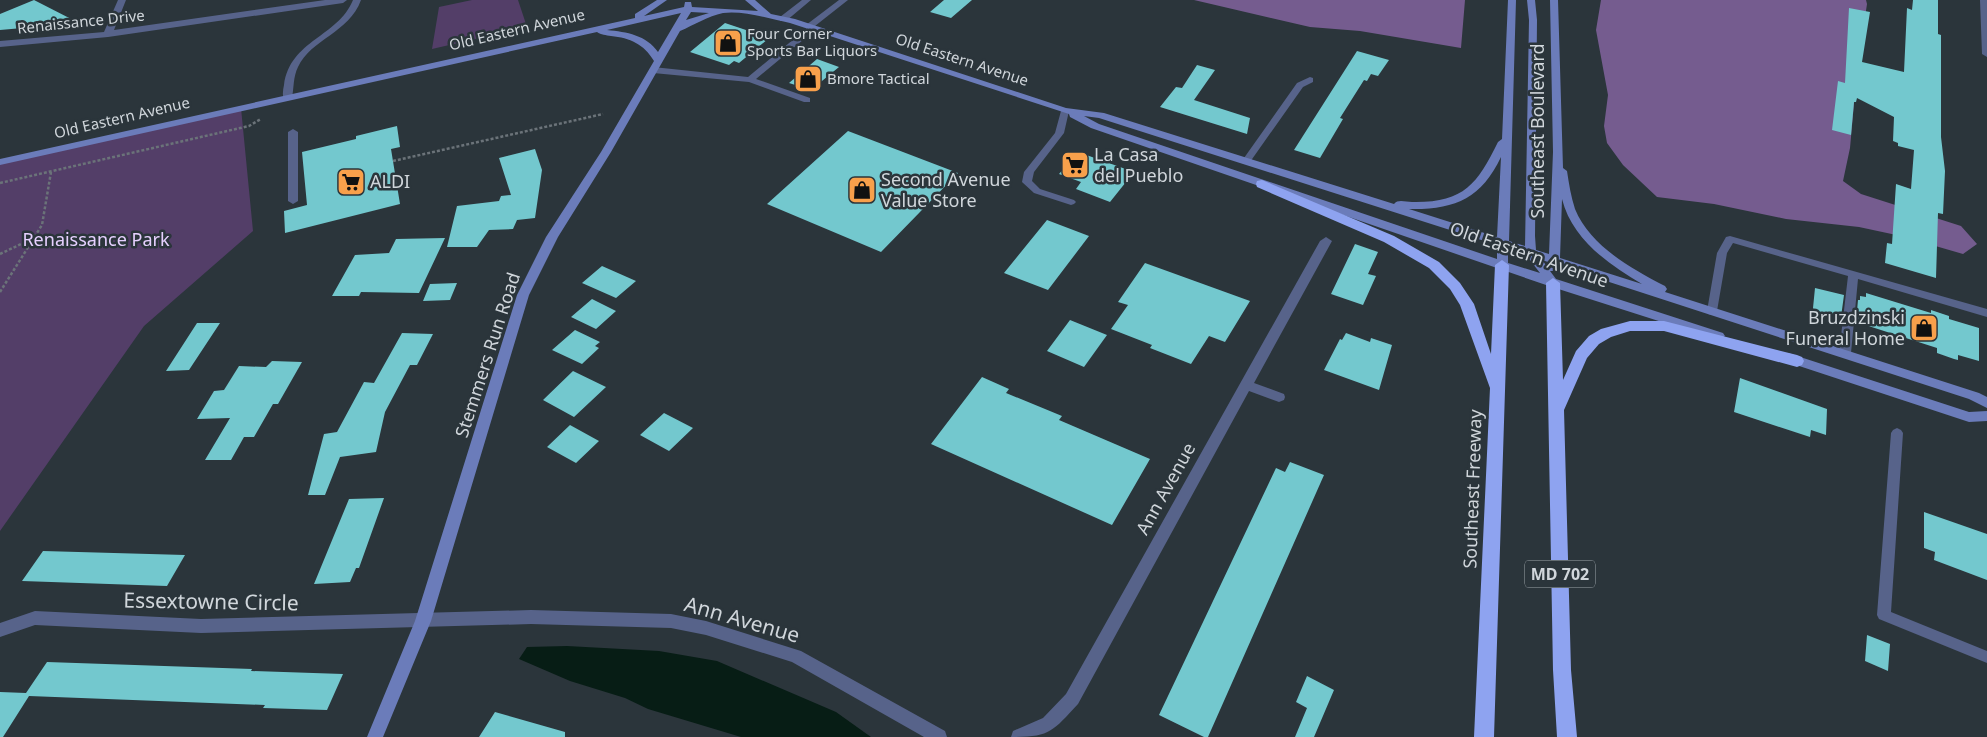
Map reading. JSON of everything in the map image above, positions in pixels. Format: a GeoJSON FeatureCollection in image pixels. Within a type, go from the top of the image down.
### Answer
{"type":"FeatureCollection","features":[{"type":"Feature","properties":{"kind":"highway"},"geometry":{"type":"LineString","coordinates":[[1262,184],[1388,239],[1434,266],[1456,286],[1467,304],[1498,398]]}},
{"type":"Feature","properties":{"kind":"highway","name":"Southeast Freeway"},"geometry":{"type":"LineString","coordinates":[[1484,737],[1502,265]]}},
{"type":"Feature","properties":{"kind":"highway","name":"MD 702"},"geometry":{"type":"LineString","coordinates":[[1553,283],[1558,411],[1562,670],[1567,737]]}},
{"type":"Feature","properties":{"kind":"highway"},"geometry":{"type":"LineString","coordinates":[[1558,411],[1579,360],[1587,348],[1594,340],[1606,333],[1630,326],[1664,326],[1797,361]]}},
{"type":"Feature","properties":{"kind":"street"},"geometry":{"type":"LineString","coordinates":[[108,34],[122,0]]}},
{"type":"Feature","properties":{"kind":"street","name":"Renaissance Drive"},"geometry":{"type":"LineString","coordinates":[[0,44],[108,34],[343,0]]}},
{"type":"Feature","properties":{"kind":"street"},"geometry":{"type":"LineString","coordinates":[[287,98],[294,65],[306,50],[348,15],[357,0]]}},
{"type":"Feature","properties":{"kind":"street"},"geometry":{"type":"LineString","coordinates":[[630,22],[663,0]]}},
{"type":"Feature","properties":{"kind":"street"},"geometry":{"type":"LineString","coordinates":[[688,4],[703,0]]}},
{"type":"Feature","properties":{"kind":"street"},"geometry":{"type":"LineString","coordinates":[[749,0],[769,15]]}},
{"type":"Feature","properties":{"kind":"street","name":"Southeast Boulevard"},"geometry":{"type":"LineString","coordinates":[[1502,243],[1512,0]]}},
{"type":"Feature","properties":{"kind":"street"},"geometry":{"type":"LineString","coordinates":[[1531,0],[1534,20],[1529,236],[1531,253],[1553,283]]}},
{"type":"Feature","properties":{"kind":"street","name":"Southeast Boulevard"},"geometry":{"type":"LineString","coordinates":[[1554,0],[1558,152],[1554,261]]}},
{"type":"Feature","properties":{"kind":"street"},"geometry":{"type":"LineString","coordinates":[[1984,0],[1987,54]]}},
{"type":"Feature","properties":{"kind":"street","name":"Old Eastern Avenue"},"geometry":{"type":"LineString","coordinates":[[0,162],[630,22],[688,4],[740,10],[783,19],[1065,111],[1095,126],[1553,283],[1969,416],[1987,416]]}},
{"type":"Feature","properties":{"kind":"street","name":"Stemmers Run Road"},"geometry":{"type":"LineString","coordinates":[[375,737],[423,621],[523,295],[552,237],[606,152],[676,30],[688,4]]}},
{"type":"Feature","properties":{"kind":"street"},"geometry":{"type":"LineString","coordinates":[[676,30],[705,15],[740,10]]}},
{"type":"Feature","properties":{"kind":"street"},"geometry":{"type":"LineString","coordinates":[[586,32],[635,37],[646,43],[655,52],[655,65]]}},
{"type":"Feature","properties":{"kind":"street","name":"Old Eastern Avenue"},"geometry":{"type":"LineString","coordinates":[[1065,111],[1100,115],[1247,160],[1554,261],[1845,353],[1974,396],[1987,403]]}},
{"type":"Feature","properties":{"kind":"street"},"geometry":{"type":"LineString","coordinates":[[1349,193],[1405,206],[1460,199],[1473,192],[1486,178],[1505,138]]}},
{"type":"Feature","properties":{"kind":"street"},"geometry":{"type":"LineString","coordinates":[[1558,152],[1570,210],[1590,238],[1605,253],[1628,270],[1678,297],[1712,311]]}},
{"type":"Feature","properties":{"kind":"street","name":"Ann Avenue"},"geometry":{"type":"LineString","coordinates":[[1019,737],[1049,722],[1072,699],[1326,241]]}},
{"type":"Feature","properties":{"kind":"street","name":"Southeast Freeway"},"geometry":{"type":"LineString","coordinates":[[1502,243],[1502,265]]}},
{"type":"Feature","properties":{"kind":"street","name":"MD 702"},"geometry":{"type":"LineString","coordinates":[[1553,283],[1554,261]]}},
{"type":"Feature","properties":{"kind":"street"},"geometry":{"type":"LineString","coordinates":[[1247,385],[1279,397]]}},
{"type":"Feature","properties":{"kind":"street","name":"Ann Avenue"},"geometry":{"type":"LineString","coordinates":[[423,621],[531,617],[614,619],[671,621],[706,628],[796,656],[939,737]]}},
{"type":"Feature","properties":{"kind":"street","name":"Essextowne Circle"},"geometry":{"type":"LineString","coordinates":[[0,630],[35,618],[200,626],[423,621]]}},
{"type":"Feature","properties":{"kind":"lane"},"geometry":{"type":"LineString","coordinates":[[783,19],[807,0]]}},
{"type":"Feature","properties":{"kind":"lane"},"geometry":{"type":"LineString","coordinates":[[750,80],[844,0]]}},
{"type":"Feature","properties":{"kind":"lane"},"geometry":{"type":"LineString","coordinates":[[655,65],[750,80],[807,100]]}},
{"type":"Feature","properties":{"kind":"lane"},"geometry":{"type":"LineString","coordinates":[[1247,160],[1300,85],[1310,80]]}},
{"type":"Feature","properties":{"kind":"lane"},"geometry":{"type":"LineString","coordinates":[[1065,111],[1059,133],[1029,172],[1027,182],[1037,191],[1071,202]]}},
{"type":"Feature","properties":{"kind":"lane"},"geometry":{"type":"LineString","coordinates":[[293,132],[293,201]]}},
{"type":"Feature","properties":{"kind":"lane"},"geometry":{"type":"LineString","coordinates":[[1712,311],[1722,253],[1730,239],[1853,276],[1884,282],[1987,313]]}},
{"type":"Feature","properties":{"kind":"lane"},"geometry":{"type":"LineString","coordinates":[[1845,353],[1853,276]]}},
{"type":"Feature","properties":{"kind":"lane"},"geometry":{"type":"LineString","coordinates":[[1897,433],[1884,615],[1987,657]]}},
{"type":"Feature","properties":{"kind":"path"},"geometry":{"type":"LineString","coordinates":[[393,160],[602,114]]}},
{"type":"Feature","properties":{"kind":"path"},"geometry":{"type":"LineString","coordinates":[[0,183],[249,126],[263,118]]}},
{"type":"Feature","properties":{"kind":"path"},"geometry":{"type":"LineString","coordinates":[[0,292],[37,237],[45,216],[51,172]]}},
{"type":"Feature","properties":{"kind":"path"},"geometry":{"type":"LineString","coordinates":[[0,254],[37,237]]}},
{"type":"Feature","properties":{"kind":"green space"},"geometry":{"type":"Polygon","coordinates":[[[472,0],[518,0],[527,27],[432,49],[439,7],[472,0]]]}},
{"type":"Feature","properties":{"kind":"green space","name":"Renaissance Park"},"geometry":{"type":"Polygon","coordinates":[[[241,108],[253,231],[144,326],[0,531],[0,162],[241,108]]]}},
{"type":"Feature","properties":{"kind":"shaded area"},"geometry":{"type":"Polygon","coordinates":[[[1194,0],[1465,0],[1461,48],[1360,31],[1310,27],[1194,0]]]}},
{"type":"Feature","properties":{"kind":"shaded area"},"geometry":{"type":"Polygon","coordinates":[[[1601,0],[1866,0],[1850,148],[1843,181],[1861,194],[1961,226],[1977,244],[1963,254],[1901,236],[1859,227],[1786,219],[1714,204],[1657,197],[1623,165],[1607,143],[1604,126],[1608,95],[1596,30],[1601,0]]]}},
{"type":"Feature","properties":{"kind":"shaded area"},"geometry":{"type":"Polygon","coordinates":[[[567,646],[659,651],[717,661],[836,712],[871,737],[741,737],[648,709],[625,698],[570,681],[519,659],[527,647],[567,646]]]}},
{"type":"Feature","properties":{"kind":"building"},"geometry":{"type":"Polygon","coordinates":[[[34,0],[79,23],[0,30],[0,14],[34,0]]]}},
{"type":"Feature","properties":{"kind":"building"},"geometry":{"type":"Polygon","coordinates":[[[944,0],[972,0],[951,18],[930,12],[944,0]]]}},
{"type":"Feature","properties":{"kind":"building"},"geometry":{"type":"Polygon","coordinates":[[[1913,0],[1938,0],[1938,34],[1941,35],[1941,137],[1945,171],[1943,214],[1938,213],[1936,278],[1885,263],[1887,243],[1892,244],[1896,184],[1911,189],[1914,150],[1898,146],[1898,143],[1893,141],[1894,117],[1857,98],[1856,102],[1854,102],[1851,135],[1832,130],[1838,81],[1845,83],[1849,8],[1870,12],[1862,62],[1904,72],[1907,8],[1912,10],[1913,0]]]}},
{"type":"Feature","properties":{"kind":"building","name":"Four Corner Sports Bar Liquors"},"geometry":{"type":"Polygon","coordinates":[[[725,23],[768,39],[739,63],[734,61],[729,65],[690,52],[725,23]]]}},
{"type":"Feature","properties":{"kind":"building"},"geometry":{"type":"Polygon","coordinates":[[[1357,51],[1389,60],[1378,76],[1371,74],[1367,81],[1364,80],[1340,118],[1343,119],[1320,158],[1294,150],[1357,51]]]}},
{"type":"Feature","properties":{"kind":"building"},"geometry":{"type":"Polygon","coordinates":[[[817,59],[839,67],[811,90],[789,83],[817,59]]]}},
{"type":"Feature","properties":{"kind":"building"},"geometry":{"type":"Polygon","coordinates":[[[1197,65],[1215,70],[1194,100],[1250,118],[1247,134],[1160,107],[1176,87],[1182,88],[1197,65]]]}},
{"type":"Feature","properties":{"kind":"building","name":"ALDI"},"geometry":{"type":"Polygon","coordinates":[[[397,126],[400,147],[391,149],[400,204],[285,233],[284,211],[307,205],[302,152],[356,139],[356,136],[397,126]]]}},
{"type":"Feature","properties":{"kind":"building","name":"Second Avenue Value Store"},"geometry":{"type":"Polygon","coordinates":[[[848,131],[958,173],[881,252],[767,204],[848,131]]]}},
{"type":"Feature","properties":{"kind":"building"},"geometry":{"type":"Polygon","coordinates":[[[535,149],[542,170],[535,218],[517,220],[513,229],[489,230],[477,247],[447,247],[457,206],[499,201],[501,196],[511,195],[499,158],[535,149]]]}},
{"type":"Feature","properties":{"kind":"building"},"geometry":{"type":"Polygon","coordinates":[[[1078,152],[1134,172],[1110,202],[1076,189],[1081,182],[1059,174],[1078,152]]]}},
{"type":"Feature","properties":{"kind":"building"},"geometry":{"type":"Polygon","coordinates":[[[1047,220],[1089,236],[1048,290],[1004,273],[1047,220]]]}},
{"type":"Feature","properties":{"kind":"building"},"geometry":{"type":"Polygon","coordinates":[[[445,238],[419,293],[361,292],[359,296],[332,296],[355,255],[389,253],[396,239],[445,238]]]}},
{"type":"Feature","properties":{"kind":"building"},"geometry":{"type":"Polygon","coordinates":[[[1355,244],[1378,252],[1368,274],[1376,276],[1363,305],[1331,294],[1355,244]]]}},
{"type":"Feature","properties":{"kind":"building"},"geometry":{"type":"Polygon","coordinates":[[[1145,263],[1250,301],[1225,342],[1209,336],[1191,364],[1150,348],[1152,345],[1111,329],[1128,305],[1118,302],[1145,263]]]}},
{"type":"Feature","properties":{"kind":"building"},"geometry":{"type":"Polygon","coordinates":[[[602,266],[636,281],[616,298],[582,283],[602,266]]]}},
{"type":"Feature","properties":{"kind":"building"},"geometry":{"type":"Polygon","coordinates":[[[457,283],[450,300],[423,301],[430,284],[457,283]]]}},
{"type":"Feature","properties":{"kind":"building"},"geometry":{"type":"Polygon","coordinates":[[[1815,288],[1844,295],[1839,320],[1814,313],[1815,288]]]}},
{"type":"Feature","properties":{"kind":"building","name":"Bruzdzinski Funeral Home"},"geometry":{"type":"Polygon","coordinates":[[[1866,293],[1931,313],[1931,310],[1949,316],[1949,319],[1979,328],[1979,361],[1958,355],[1958,360],[1954,359],[1937,353],[1937,348],[1856,322],[1858,300],[1860,300],[1860,296],[1866,297],[1866,293]]]}},
{"type":"Feature","properties":{"kind":"building"},"geometry":{"type":"Polygon","coordinates":[[[592,299],[616,311],[596,329],[571,317],[592,299]]]}},
{"type":"Feature","properties":{"kind":"building"},"geometry":{"type":"Polygon","coordinates":[[[1070,320],[1107,335],[1084,367],[1047,351],[1070,320]]]}},
{"type":"Feature","properties":{"kind":"building"},"geometry":{"type":"Polygon","coordinates":[[[197,323],[220,323],[189,370],[166,371],[197,323]]]}},
{"type":"Feature","properties":{"kind":"building"},"geometry":{"type":"Polygon","coordinates":[[[575,330],[600,342],[595,346],[599,348],[582,364],[552,350],[575,330]]]}},
{"type":"Feature","properties":{"kind":"building"},"geometry":{"type":"Polygon","coordinates":[[[402,333],[433,334],[417,365],[410,365],[385,412],[376,452],[340,457],[325,495],[308,495],[324,434],[337,432],[364,382],[374,383],[402,333]]]}},
{"type":"Feature","properties":{"kind":"building"},"geometry":{"type":"Polygon","coordinates":[[[1346,333],[1370,342],[1371,338],[1392,345],[1379,390],[1324,370],[1340,339],[1342,340],[1346,333]]]}},
{"type":"Feature","properties":{"kind":"building"},"geometry":{"type":"Polygon","coordinates":[[[272,361],[302,362],[278,404],[273,404],[254,437],[244,437],[231,460],[205,460],[230,418],[197,419],[214,391],[224,390],[239,366],[266,367],[272,361]]]}},
{"type":"Feature","properties":{"kind":"building"},"geometry":{"type":"Polygon","coordinates":[[[573,371],[606,387],[574,417],[543,400],[573,371]]]}},
{"type":"Feature","properties":{"kind":"building"},"geometry":{"type":"Polygon","coordinates":[[[982,377],[1009,389],[1006,393],[1062,416],[1059,420],[1150,459],[1112,525],[931,444],[982,377]]]}},
{"type":"Feature","properties":{"kind":"building"},"geometry":{"type":"Polygon","coordinates":[[[1740,378],[1827,409],[1826,435],[1811,430],[1810,437],[1734,412],[1740,378]]]}},
{"type":"Feature","properties":{"kind":"building"},"geometry":{"type":"Polygon","coordinates":[[[664,413],[693,428],[669,451],[640,435],[664,413]]]}},
{"type":"Feature","properties":{"kind":"building"},"geometry":{"type":"Polygon","coordinates":[[[570,425],[599,441],[576,463],[547,447],[570,425]]]}},
{"type":"Feature","properties":{"kind":"building"},"geometry":{"type":"Polygon","coordinates":[[[1290,462],[1324,475],[1208,737],[1204,737],[1159,715],[1276,468],[1285,472],[1290,462]]]}},
{"type":"Feature","properties":{"kind":"building"},"geometry":{"type":"Polygon","coordinates":[[[384,498],[359,568],[356,568],[350,582],[314,584],[349,499],[384,498]]]}},
{"type":"Feature","properties":{"kind":"building"},"geometry":{"type":"Polygon","coordinates":[[[1924,512],[1987,534],[1987,580],[1934,560],[1935,552],[1924,548],[1924,512]]]}},
{"type":"Feature","properties":{"kind":"building"},"geometry":{"type":"Polygon","coordinates":[[[43,551],[185,555],[167,586],[22,581],[43,551]]]}},
{"type":"Feature","properties":{"kind":"building"},"geometry":{"type":"Polygon","coordinates":[[[1867,635],[1890,644],[1888,671],[1865,661],[1867,635]]]}},
{"type":"Feature","properties":{"kind":"building"},"geometry":{"type":"Polygon","coordinates":[[[47,662],[343,674],[327,710],[263,708],[265,705],[29,696],[3,737],[0,737],[0,692],[26,693],[47,662]]]}},
{"type":"Feature","properties":{"kind":"building"},"geometry":{"type":"Polygon","coordinates":[[[1307,676],[1334,690],[1314,737],[1295,737],[1307,708],[1296,702],[1307,676]]]}},
{"type":"Feature","properties":{"kind":"building"},"geometry":{"type":"Polygon","coordinates":[[[495,712],[565,732],[565,737],[479,737],[495,712]]]}},
{"type":"Feature","properties":{"kind":"place","name":"Four Corner Sports Bar Liquors"},"geometry":{"type":"Point","coordinates":[728,43]}},
{"type":"Feature","properties":{"kind":"place","name":"Bmore Tactical"},"geometry":{"type":"Point","coordinates":[808,79]}},
{"type":"Feature","properties":{"kind":"place","name":"La Casa del Pueblo"},"geometry":{"type":"Point","coordinates":[1075,165]}},
{"type":"Feature","properties":{"kind":"place","name":"ALDI"},"geometry":{"type":"Point","coordinates":[351,182]}},
{"type":"Feature","properties":{"kind":"place","name":"Second Avenue Value Store"},"geometry":{"type":"Point","coordinates":[862,190]}},
{"type":"Feature","properties":{"kind":"place","name":"Bruzdzinski Funeral Home"},"geometry":{"type":"Point","coordinates":[1924,328]}}]}
